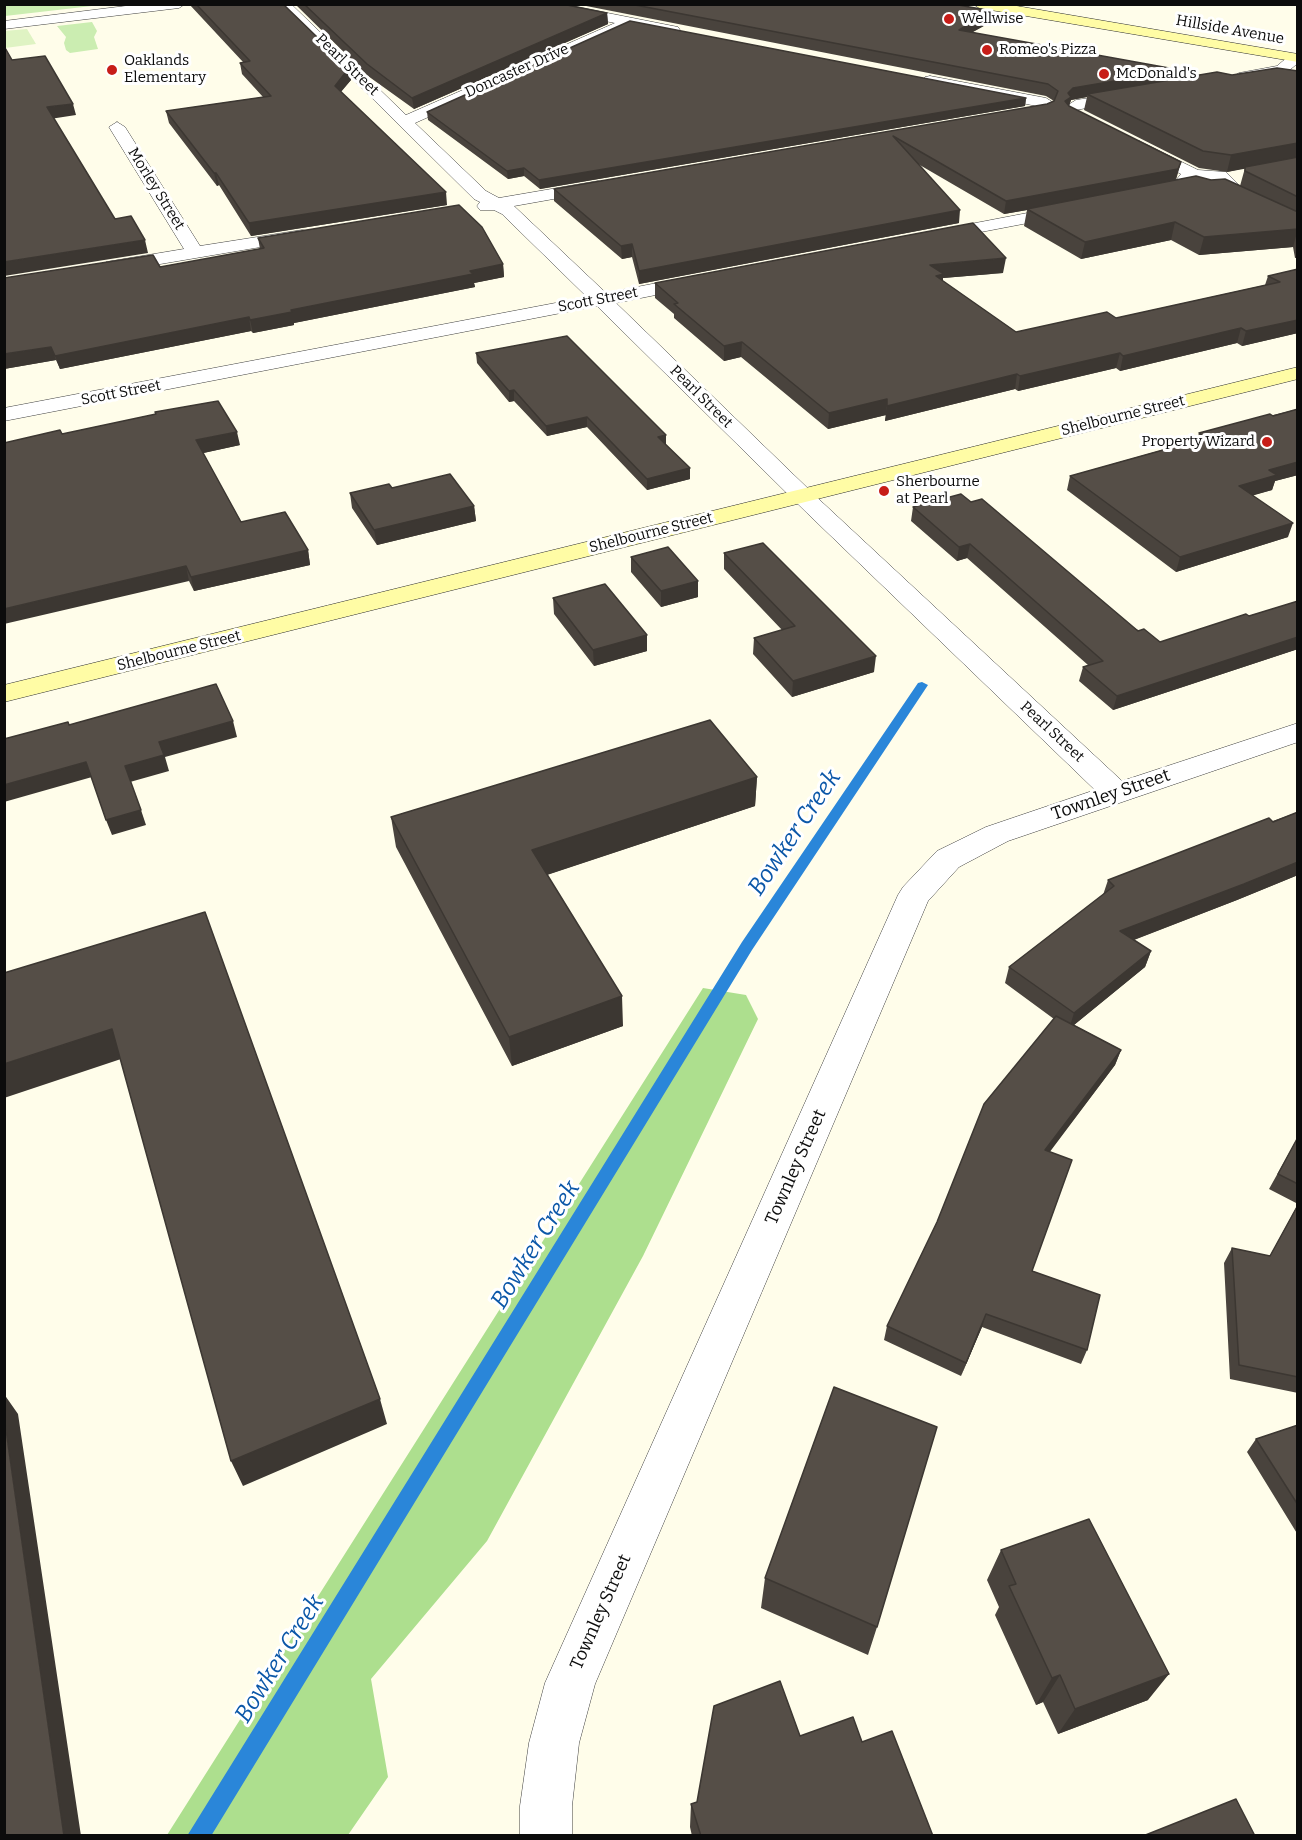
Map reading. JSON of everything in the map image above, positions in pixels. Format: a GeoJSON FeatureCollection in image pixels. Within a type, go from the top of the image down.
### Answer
{"type":"FeatureCollection","features":[{"type":"Feature","properties":{"kind":"main road","name":"Hillside Avenue"},"geometry":{"type":"LineString","coordinates":[[979,4],[1296,58]]}},
{"type":"Feature","properties":{"kind":"main road","name":"Shelbourne Street"},"geometry":{"type":"LineString","coordinates":[[4,694],[1298,373]]}},
{"type":"Feature","properties":{"kind":"street"},"geometry":{"type":"LineString","coordinates":[[95,4],[124,11]]}},
{"type":"Feature","properties":{"kind":"street"},"geometry":{"type":"LineString","coordinates":[[4,25],[179,4]]}},
{"type":"Feature","properties":{"kind":"street","name":"Pearl Street"},"geometry":{"type":"LineString","coordinates":[[283,4],[480,195],[508,210],[801,495],[1116,793]]}},
{"type":"Feature","properties":{"kind":"street"},"geometry":{"type":"LineString","coordinates":[[539,4],[685,33]]}},
{"type":"Feature","properties":{"kind":"street","name":"Doncaster Drive"},"geometry":{"type":"LineString","coordinates":[[406,121],[628,22]]}},
{"type":"Feature","properties":{"kind":"street"},"geometry":{"type":"LineString","coordinates":[[1224,80],[1281,70],[1296,58]]}},
{"type":"Feature","properties":{"kind":"street"},"geometry":{"type":"LineString","coordinates":[[915,77],[1045,106]]}},
{"type":"Feature","properties":{"kind":"street"},"geometry":{"type":"LineString","coordinates":[[1012,115],[1060,101],[1079,112],[1141,94]]}},
{"type":"Feature","properties":{"kind":"street","name":"Morley Street"},"geometry":{"type":"LineString","coordinates":[[117,127],[195,252]]}},
{"type":"Feature","properties":{"kind":"street"},"geometry":{"type":"LineString","coordinates":[[1128,141],[1193,180]]}},
{"type":"Feature","properties":{"kind":"street"},"geometry":{"type":"LineString","coordinates":[[1164,191],[1211,175],[1233,186]]}},
{"type":"Feature","properties":{"kind":"street"},"geometry":{"type":"LineString","coordinates":[[473,208],[613,184]]}},
{"type":"Feature","properties":{"kind":"street"},"geometry":{"type":"LineString","coordinates":[[918,239],[1082,207]]}},
{"type":"Feature","properties":{"kind":"street"},"geometry":{"type":"LineString","coordinates":[[93,269],[316,232]]}},
{"type":"Feature","properties":{"kind":"street","name":"Scott Street"},"geometry":{"type":"LineString","coordinates":[[4,415],[719,277]]}},
{"type":"Feature","properties":{"kind":"street","name":"Townley Street"},"geometry":{"type":"LineString","coordinates":[[546,1836],[546,1806],[554,1743],[570,1683],[914,896],[948,859],[997,834],[1298,732]]}},
{"type":"Feature","properties":{"kind":"green space"},"geometry":{"type":"Polygon","coordinates":[[[85,4],[92,6],[5,16],[5,5],[85,4]]]}},
{"type":"Feature","properties":{"kind":"green space"},"geometry":{"type":"Polygon","coordinates":[[[92,22],[97,31],[94,37],[98,49],[70,53],[66,50],[64,43],[66,37],[57,26],[92,22]]]}},
{"type":"Feature","properties":{"kind":"green space"},"geometry":{"type":"Polygon","coordinates":[[[27,29],[36,44],[5,48],[4,31],[27,29]]]}},
{"type":"Feature","properties":{"kind":"green space"},"geometry":{"type":"Polygon","coordinates":[[[703,988],[746,995],[758,1019],[643,1256],[487,1541],[371,1679],[388,1777],[348,1835],[167,1835],[703,988]]]}},
{"type":"Feature","properties":{"kind":"building"},"geometry":{"type":"Polygon","coordinates":[[[196,4],[283,4],[349,68],[335,86],[446,192],[249,223],[216,173],[166,111],[271,96],[240,63],[250,61],[196,4]]]}},
{"type":"Feature","properties":{"kind":"building"},"geometry":{"type":"Polygon","coordinates":[[[304,4],[562,4],[607,13],[412,98],[367,64],[304,4]]]}},
{"type":"Feature","properties":{"kind":"building"},"geometry":{"type":"Polygon","coordinates":[[[630,4],[953,4],[992,11],[959,30],[1180,70],[1073,88],[1068,93],[1071,97],[1065,101],[1069,106],[1181,162],[1178,169],[1006,201],[893,136],[960,210],[639,271],[632,244],[621,246],[554,189],[1047,104],[1054,101],[1058,91],[1048,84],[630,4]]]}},
{"type":"Feature","properties":{"kind":"building"},"geometry":{"type":"Polygon","coordinates":[[[630,21],[1026,98],[539,180],[524,168],[507,171],[427,112],[630,21]]]}},
{"type":"Feature","properties":{"kind":"building"},"geometry":{"type":"Polygon","coordinates":[[[4,46],[12,60],[45,56],[73,104],[47,107],[115,219],[131,216],[145,240],[4,262],[4,46]]]}},
{"type":"Feature","properties":{"kind":"building"},"geometry":{"type":"Polygon","coordinates":[[[1277,68],[1298,71],[1298,143],[1231,155],[1203,151],[1087,94],[1217,72],[1232,75],[1277,68]]]}},
{"type":"Feature","properties":{"kind":"building"},"geometry":{"type":"Polygon","coordinates":[[[1298,157],[1298,197],[1245,171],[1245,167],[1298,157]]]}},
{"type":"Feature","properties":{"kind":"building"},"geometry":{"type":"Polygon","coordinates":[[[1196,176],[1211,180],[1225,179],[1298,212],[1298,229],[1204,237],[1175,222],[1085,242],[1027,209],[1196,176]]]}},
{"type":"Feature","properties":{"kind":"building"},"geometry":{"type":"Polygon","coordinates":[[[459,205],[482,227],[503,264],[470,271],[473,274],[291,310],[292,312],[250,320],[249,317],[55,356],[51,347],[4,354],[4,278],[153,255],[160,267],[264,248],[258,238],[459,205]]]}},
{"type":"Feature","properties":{"kind":"building"},"geometry":{"type":"Polygon","coordinates":[[[973,223],[1006,258],[930,265],[944,274],[936,276],[1016,332],[1107,312],[1116,318],[1280,282],[1268,276],[1298,269],[1298,320],[1246,331],[1241,328],[1123,356],[1120,353],[1020,376],[1017,374],[887,406],[887,399],[829,413],[742,342],[724,346],[674,304],[678,303],[655,283],[973,223]]]}},
{"type":"Feature","properties":{"kind":"building"},"geometry":{"type":"Polygon","coordinates":[[[567,336],[666,435],[658,437],[690,468],[647,479],[587,417],[546,426],[514,390],[509,391],[476,353],[567,336]]]}},
{"type":"Feature","properties":{"kind":"building"},"geometry":{"type":"Polygon","coordinates":[[[218,401],[237,432],[196,440],[241,522],[285,512],[308,550],[191,577],[186,566],[4,609],[4,443],[60,430],[62,434],[156,414],[155,412],[218,401]]]}},
{"type":"Feature","properties":{"kind":"building"},"geometry":{"type":"Polygon","coordinates":[[[1298,409],[1298,462],[1269,470],[1277,475],[1239,486],[1293,523],[1180,557],[1070,476],[1206,438],[1199,433],[1298,409]]]}},
{"type":"Feature","properties":{"kind":"building"},"geometry":{"type":"Polygon","coordinates":[[[450,474],[474,506],[374,530],[350,493],[389,484],[392,488],[450,474]]]}},
{"type":"Feature","properties":{"kind":"building"},"geometry":{"type":"Polygon","coordinates":[[[961,494],[971,502],[982,499],[1138,631],[1144,629],[1160,642],[1246,614],[1249,616],[1298,601],[1298,637],[1117,696],[1083,667],[1103,661],[970,544],[959,547],[913,507],[961,494]]]}},
{"type":"Feature","properties":{"kind":"building"},"geometry":{"type":"Polygon","coordinates":[[[763,543],[876,656],[793,681],[754,638],[795,626],[724,553],[763,543]]]}},
{"type":"Feature","properties":{"kind":"building"},"geometry":{"type":"Polygon","coordinates":[[[668,547],[698,581],[661,591],[631,557],[668,547]]]}},
{"type":"Feature","properties":{"kind":"building"},"geometry":{"type":"Polygon","coordinates":[[[605,584],[647,635],[593,650],[553,598],[605,584]]]}},
{"type":"Feature","properties":{"kind":"building"},"geometry":{"type":"Polygon","coordinates":[[[216,684],[233,721],[159,742],[164,755],[125,766],[141,810],[106,820],[86,762],[4,785],[4,739],[68,722],[69,725],[216,684]]]}},
{"type":"Feature","properties":{"kind":"building"},"geometry":{"type":"Polygon","coordinates":[[[710,720],[757,777],[532,850],[622,996],[509,1037],[391,817],[710,720]]]}},
{"type":"Feature","properties":{"kind":"building"},"geometry":{"type":"Polygon","coordinates":[[[1298,812],[1298,862],[1120,931],[1151,951],[1074,1013],[1009,967],[1114,886],[1108,880],[1269,818],[1273,822],[1298,812]]]}},
{"type":"Feature","properties":{"kind":"building"},"geometry":{"type":"Polygon","coordinates":[[[205,912],[380,1399],[231,1461],[112,1029],[4,1064],[4,973],[205,912]]]}},
{"type":"Feature","properties":{"kind":"building"},"geometry":{"type":"Polygon","coordinates":[[[1056,1016],[1121,1050],[1045,1150],[1072,1160],[1032,1271],[1100,1295],[1087,1350],[986,1314],[966,1363],[887,1326],[937,1222],[984,1104],[1056,1016]]]}},
{"type":"Feature","properties":{"kind":"building"},"geometry":{"type":"Polygon","coordinates":[[[1298,1137],[1298,1184],[1278,1174],[1298,1137]]]}},
{"type":"Feature","properties":{"kind":"building"},"geometry":{"type":"Polygon","coordinates":[[[1298,1205],[1298,1377],[1239,1365],[1232,1248],[1270,1256],[1298,1205]]]}},
{"type":"Feature","properties":{"kind":"building"},"geometry":{"type":"Polygon","coordinates":[[[834,1387],[937,1427],[877,1627],[765,1578],[834,1387]]]}},
{"type":"Feature","properties":{"kind":"building"},"geometry":{"type":"Polygon","coordinates":[[[4,1416],[64,1836],[4,1836],[4,1416]]]}},
{"type":"Feature","properties":{"kind":"building"},"geometry":{"type":"Polygon","coordinates":[[[1298,1425],[1298,1505],[1256,1439],[1298,1425]]]}},
{"type":"Feature","properties":{"kind":"building"},"geometry":{"type":"Polygon","coordinates":[[[1089,1519],[1169,1674],[1075,1709],[1060,1675],[1052,1678],[1009,1586],[1016,1584],[1001,1550],[1089,1519]]]}},
{"type":"Feature","properties":{"kind":"building"},"geometry":{"type":"Polygon","coordinates":[[[780,1681],[800,1736],[853,1717],[862,1742],[892,1731],[933,1836],[701,1836],[691,1804],[697,1802],[714,1706],[780,1681]]]}},
{"type":"Feature","properties":{"kind":"building"},"geometry":{"type":"Polygon","coordinates":[[[1236,1799],[1255,1836],[1143,1836],[1236,1799]]]}},
{"type":"Feature","properties":{"kind":"waterway","name":"Bowker Creek"},"geometry":{"type":"LineString","coordinates":[[198,1836],[747,946],[922,685]]}},
{"type":"Feature","properties":{"kind":"place","name":"Wellwise"},"geometry":{"type":"Point","coordinates":[949,19]}},
{"type":"Feature","properties":{"kind":"place","name":"Romeo's Pizza"},"geometry":{"type":"Point","coordinates":[987,50]}},
{"type":"Feature","properties":{"kind":"place","name":"Oaklands Elementary"},"geometry":{"type":"Point","coordinates":[112,70]}},
{"type":"Feature","properties":{"kind":"place","name":"McDonald's"},"geometry":{"type":"Point","coordinates":[1104,74]}},
{"type":"Feature","properties":{"kind":"place","name":"Property Wizard"},"geometry":{"type":"Point","coordinates":[1267,442]}},
{"type":"Feature","properties":{"kind":"place","name":"Sherbourne at Pearl"},"geometry":{"type":"Point","coordinates":[884,491]}}]}
